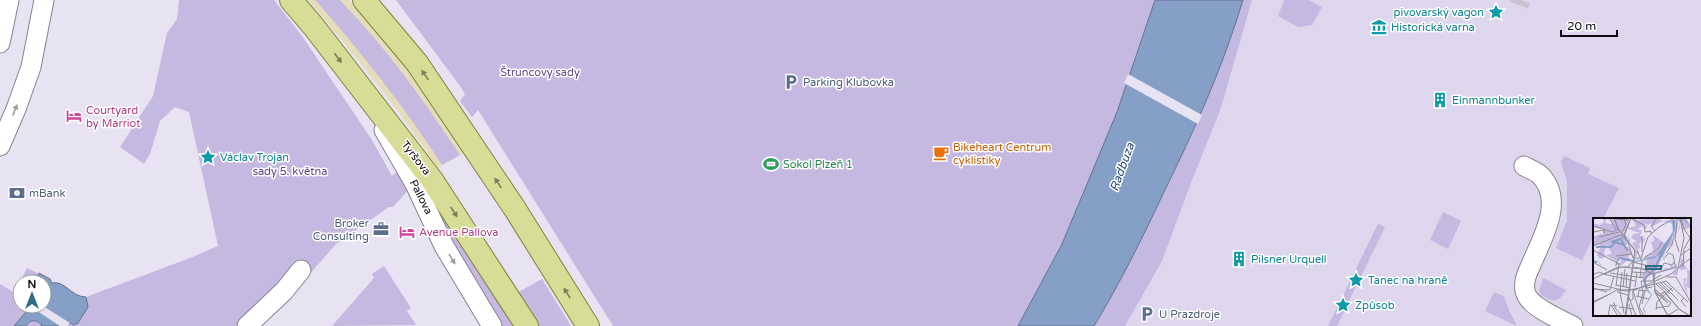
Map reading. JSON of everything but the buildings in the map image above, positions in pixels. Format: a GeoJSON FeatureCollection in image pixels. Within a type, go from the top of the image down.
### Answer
{"type":"FeatureCollection","features":[{"type":"Feature","properties":{"kind":"main road","name":"Tyršova"},"geometry":{"type":"LineString","coordinates":[[291,0],[314,27],[432,180],[527,326]]}},
{"type":"Feature","properties":{"kind":"main road"},"geometry":{"type":"LineString","coordinates":[[364,0],[417,63],[515,209],[588,326]]}},
{"type":"Feature","properties":{"kind":"street"},"geometry":{"type":"LineString","coordinates":[[0,43],[9,0]]}},
{"type":"Feature","properties":{"kind":"street"},"geometry":{"type":"LineString","coordinates":[[0,146],[16,109],[31,67],[44,0]]}},
{"type":"Feature","properties":{"kind":"street","name":"Pallova"},"geometry":{"type":"LineString","coordinates":[[361,88],[415,184],[444,246],[492,326]]}},
{"type":"Feature","properties":{"kind":"street"},"geometry":{"type":"LineString","coordinates":[[1524,166],[1540,175],[1548,187],[1553,201],[1550,218],[1528,272],[1524,287],[1527,297],[1534,304],[1545,311],[1573,326]]}},
{"type":"Feature","properties":{"kind":"street"},"geometry":{"type":"LineString","coordinates":[[247,326],[284,290],[301,270]]}},
{"type":"Feature","properties":{"kind":"shaded area"},"geometry":{"type":"Polygon","coordinates":[[[1252,0],[1701,0],[1701,326],[1120,326],[1221,109],[1252,0]]]}},
{"type":"Feature","properties":{"kind":"green space","name":"sady 5. května"},"geometry":{"type":"Polygon","coordinates":[[[179,0],[274,0],[302,36],[372,140],[392,176],[399,170],[410,188],[393,207],[389,207],[336,244],[294,292],[260,326],[0,326],[0,284],[12,291],[12,314],[52,314],[52,283],[61,284],[76,294],[86,297],[218,246],[189,112],[175,107],[160,121],[150,154],[144,164],[120,147],[153,96],[167,33],[177,19],[179,0]]]}},
{"type":"Feature","properties":{"kind":"green space"},"geometry":{"type":"Polygon","coordinates":[[[315,0],[340,0],[357,18],[404,74],[460,155],[442,165],[382,80],[315,0]]]}},
{"type":"Feature","properties":{"kind":"green space","name":"Štruncovy sady"},"geometry":{"type":"Polygon","coordinates":[[[396,0],[1155,0],[1117,112],[1062,244],[1018,326],[613,326],[478,110],[472,117],[460,101],[465,94],[460,86],[396,0]]]}},
{"type":"Feature","properties":{"kind":"green space"},"geometry":{"type":"Polygon","coordinates":[[[1243,0],[1252,0],[1221,108],[1162,261],[1125,326],[1094,326],[1113,294],[1147,228],[1186,147],[1217,74],[1243,0]]]}},
{"type":"Feature","properties":{"kind":"green space"},"geometry":{"type":"Polygon","coordinates":[[[1284,0],[1309,0],[1322,7],[1312,25],[1298,27],[1278,16],[1284,0]]]}},
{"type":"Feature","properties":{"kind":"green space"},"geometry":{"type":"Polygon","coordinates":[[[1564,156],[1590,168],[1588,174],[1619,188],[1604,218],[1593,218],[1593,238],[1582,260],[1556,248],[1567,221],[1567,181],[1561,162],[1564,156]]]}},
{"type":"Feature","properties":{"kind":"green space"},"geometry":{"type":"Polygon","coordinates":[[[427,189],[515,326],[500,326],[458,258],[427,189]]]}},
{"type":"Feature","properties":{"kind":"green space"},"geometry":{"type":"Polygon","coordinates":[[[1443,212],[1461,221],[1448,249],[1430,240],[1443,212]]]}},
{"type":"Feature","properties":{"kind":"green space"},"geometry":{"type":"Polygon","coordinates":[[[1378,224],[1385,227],[1337,326],[1328,326],[1378,224]]]}},
{"type":"Feature","properties":{"kind":"green space"},"geometry":{"type":"Polygon","coordinates":[[[384,266],[411,308],[407,311],[416,325],[332,326],[374,278],[372,274],[384,266]]]}},
{"type":"Feature","properties":{"kind":"green space","name":"sady 5. května"},"geometry":{"type":"Polygon","coordinates":[[[27,268],[40,274],[24,274],[27,268]]]}},
{"type":"Feature","properties":{"kind":"green space"},"geometry":{"type":"Polygon","coordinates":[[[1543,278],[1566,290],[1558,299],[1555,300],[1541,295],[1539,291],[1543,278]]]}},
{"type":"Feature","properties":{"kind":"green space"},"geometry":{"type":"Polygon","coordinates":[[[542,279],[571,326],[538,326],[517,293],[542,279]]]}},
{"type":"Feature","properties":{"kind":"green space"},"geometry":{"type":"Polygon","coordinates":[[[1494,292],[1504,296],[1517,326],[1485,311],[1494,292]]]}},
{"type":"Feature","properties":{"kind":"sand"},"geometry":{"type":"Polygon","coordinates":[[[308,0],[315,0],[349,40],[413,122],[442,165],[438,168],[408,124],[376,82],[308,0]]]}},
{"type":"Feature","properties":{"kind":"sand"},"geometry":{"type":"Polygon","coordinates":[[[340,0],[348,0],[396,53],[425,92],[463,153],[460,155],[433,114],[389,55],[340,0]]]}},
{"type":"Feature","properties":{"kind":"water","name":"Radbuza"},"geometry":{"type":"Polygon","coordinates":[[[1155,0],[1243,0],[1217,74],[1186,147],[1147,228],[1113,294],[1094,326],[1018,326],[1062,244],[1117,112],[1155,0]]]}},
{"type":"Feature","properties":{"kind":"water"},"geometry":{"type":"Polygon","coordinates":[[[52,283],[61,284],[76,294],[86,297],[88,307],[78,323],[74,325],[70,323],[68,326],[42,326],[36,321],[32,321],[26,326],[14,326],[24,314],[52,314],[52,283]]]}},
{"type":"Feature","properties":{"kind":"pier"},"geometry":{"type":"Polygon","coordinates":[[[1128,74],[1202,115],[1198,124],[1124,83],[1128,74]]]}},
{"type":"Feature","properties":{"kind":"pier"},"geometry":{"type":"Polygon","coordinates":[[[52,312],[70,323],[68,326],[60,326],[42,314],[52,314],[52,312]]]}},
{"type":"Feature","properties":{"kind":"tunnel"},"geometry":{"type":"LineString","coordinates":[[1519,5],[1521,0]]}},
{"type":"Feature","properties":{"kind":"place","name":"pivovarský vagon"},"geometry":{"type":"Point","coordinates":[1496,12]}},
{"type":"Feature","properties":{"kind":"place","name":"Historická varna"},"geometry":{"type":"Point","coordinates":[1379,27]}},
{"type":"Feature","properties":{"kind":"place","name":"Parking Klubovka"},"geometry":{"type":"Point","coordinates":[791,82]}},
{"type":"Feature","properties":{"kind":"place","name":"Einmannbunker"},"geometry":{"type":"Point","coordinates":[1440,100]}},
{"type":"Feature","properties":{"kind":"place","name":"Courtyard by Marriot"},"geometry":{"type":"Point","coordinates":[74,116]}},
{"type":"Feature","properties":{"kind":"place","name":"Bikeheart Centrum cyklistiky"},"geometry":{"type":"Point","coordinates":[941,153]}},
{"type":"Feature","properties":{"kind":"place","name":"Václav Trojan"},"geometry":{"type":"Point","coordinates":[208,157]}},
{"type":"Feature","properties":{"kind":"place","name":"Sokol Plzeň 1"},"geometry":{"type":"Point","coordinates":[771,164]}},
{"type":"Feature","properties":{"kind":"place","name":"mBank"},"geometry":{"type":"Point","coordinates":[17,193]}},
{"type":"Feature","properties":{"kind":"place","name":"Broker Consulting"},"geometry":{"type":"Point","coordinates":[381,229]}},
{"type":"Feature","properties":{"kind":"place","name":"Avenue Pallova"},"geometry":{"type":"Point","coordinates":[407,232]}},
{"type":"Feature","properties":{"kind":"place","name":"Pilsner Urquell"},"geometry":{"type":"Point","coordinates":[1239,259]}},
{"type":"Feature","properties":{"kind":"place","name":"Tanec na hraně"},"geometry":{"type":"Point","coordinates":[1356,280]}},
{"type":"Feature","properties":{"kind":"place","name":"Způsob"},"geometry":{"type":"Point","coordinates":[1343,305]}},
{"type":"Feature","properties":{"kind":"place","name":"U Prazdroje"},"geometry":{"type":"Point","coordinates":[1147,314]}}]}
